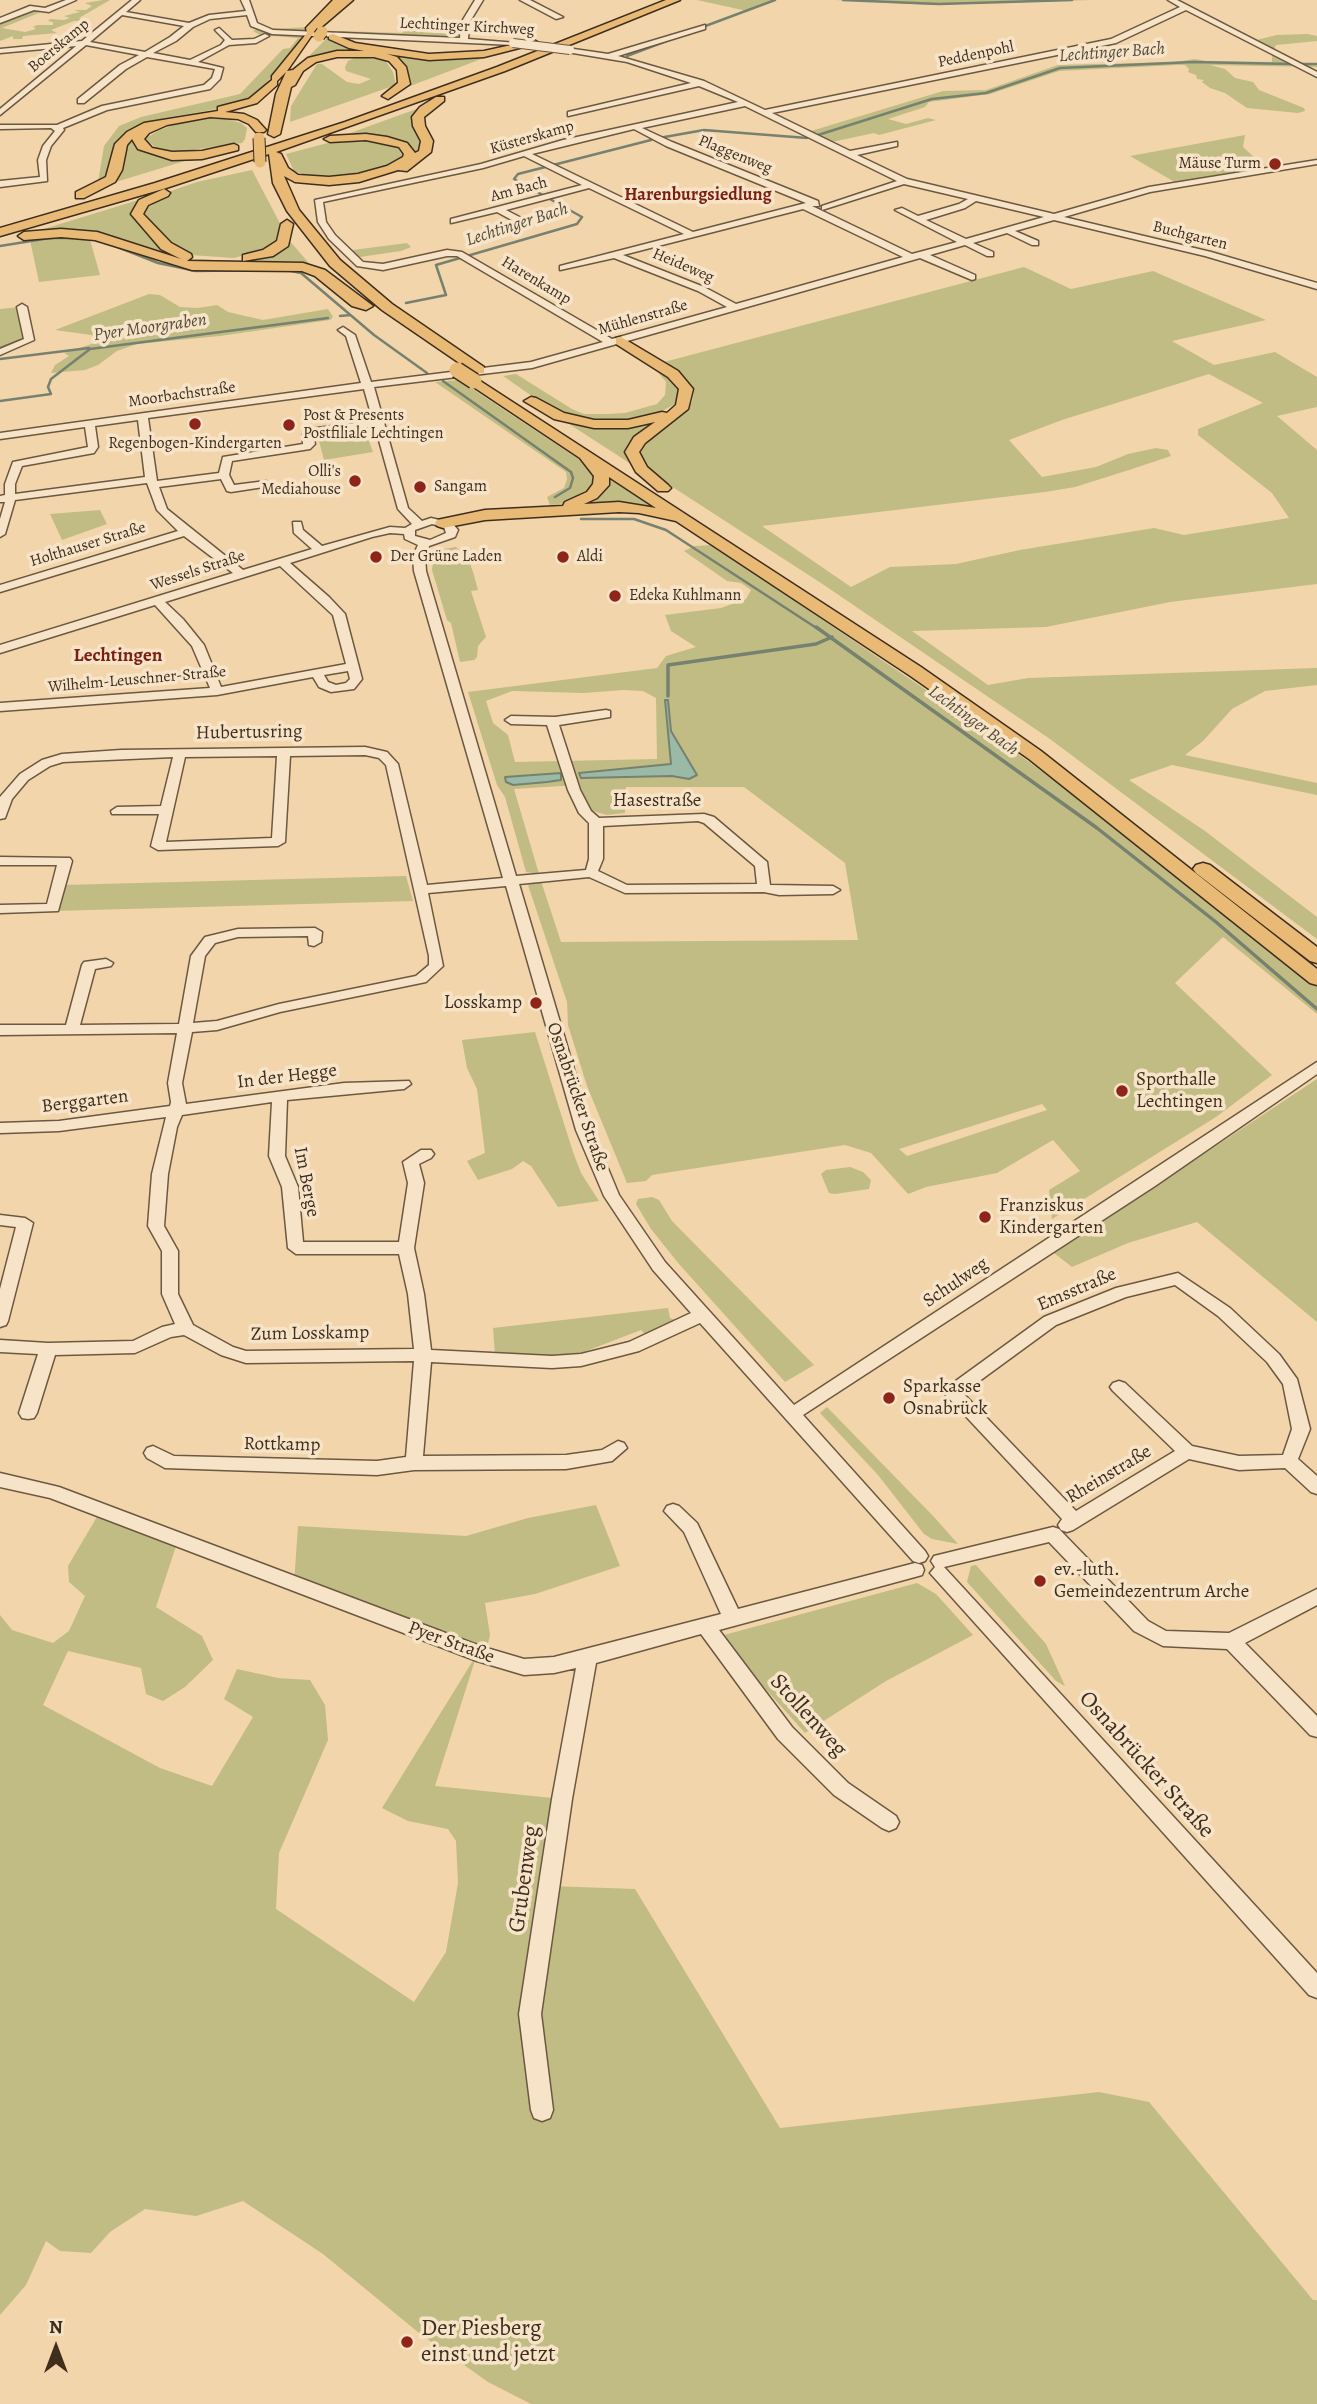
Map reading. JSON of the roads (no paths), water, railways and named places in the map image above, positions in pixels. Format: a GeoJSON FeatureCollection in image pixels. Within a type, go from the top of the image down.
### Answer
{"type":"FeatureCollection","features":[{"type":"Feature","properties":{"kind":"highway"},"geometry":{"type":"LineString","coordinates":[[357,0],[345,3],[318,33],[279,84],[264,112],[259,134],[260,162],[273,200],[293,222],[345,273],[474,374],[582,451],[915,671],[1035,755],[1317,979]]}},
{"type":"Feature","properties":{"kind":"highway"},"geometry":{"type":"LineString","coordinates":[[598,18],[648,0]]}},
{"type":"Feature","properties":{"kind":"highway"},"geometry":{"type":"LineString","coordinates":[[0,225],[188,169],[338,120],[535,49],[658,0]]}},
{"type":"Feature","properties":{"kind":"highway"},"geometry":{"type":"LineString","coordinates":[[0,232],[305,139],[549,44],[676,0]]}},
{"type":"Feature","properties":{"kind":"highway"},"geometry":{"type":"LineString","coordinates":[[318,33],[345,3]]}},
{"type":"Feature","properties":{"kind":"highway"},"geometry":{"type":"LineString","coordinates":[[560,32],[585,22]]}},
{"type":"Feature","properties":{"kind":"highway"},"geometry":{"type":"LineString","coordinates":[[318,33],[353,46],[429,57],[484,54],[534,43],[549,44]]}},
{"type":"Feature","properties":{"kind":"highway"},"geometry":{"type":"LineString","coordinates":[[461,69],[534,43]]}},
{"type":"Feature","properties":{"kind":"highway"},"geometry":{"type":"LineString","coordinates":[[0,240],[179,186],[440,99],[549,54],[549,44]]}},
{"type":"Feature","properties":{"kind":"highway"},"geometry":{"type":"LineString","coordinates":[[80,195],[111,179],[116,170],[121,144],[139,129],[167,118],[245,104],[259,98],[268,85],[291,83],[299,69],[312,60],[347,53],[374,54],[393,59],[402,69],[404,84],[388,96]]}},
{"type":"Feature","properties":{"kind":"highway"},"geometry":{"type":"LineString","coordinates":[[279,84],[274,156],[279,183],[293,222],[319,262],[366,306],[457,370],[499,380],[559,416],[579,422],[628,424],[659,418],[678,410]]}},
{"type":"Feature","properties":{"kind":"highway"},"geometry":{"type":"LineString","coordinates":[[373,101],[412,87]]}},
{"type":"Feature","properties":{"kind":"highway"},"geometry":{"type":"LineString","coordinates":[[179,186],[143,203],[137,214],[166,246],[187,257],[222,261],[258,256],[283,243],[293,222],[302,216],[300,204],[312,193],[389,174],[419,158],[427,144],[418,117],[424,108],[440,99]]}},
{"type":"Feature","properties":{"kind":"highway"},"geometry":{"type":"LineString","coordinates":[[241,147],[202,155],[172,156],[148,150],[138,139],[145,131],[164,122],[210,114],[240,116],[253,122],[259,134]]}},
{"type":"Feature","properties":{"kind":"highway"},"geometry":{"type":"LineString","coordinates":[[168,169],[332,116]]}},
{"type":"Feature","properties":{"kind":"highway"},"geometry":{"type":"LineString","coordinates":[[274,156],[280,160],[283,170],[295,178],[329,181],[359,178],[391,169],[408,159],[410,154],[403,145],[377,138],[341,138],[299,146]]}},
{"type":"Feature","properties":{"kind":"highway"},"geometry":{"type":"LineString","coordinates":[[27,210],[130,180]]}},
{"type":"Feature","properties":{"kind":"highway"},"geometry":{"type":"LineString","coordinates":[[0,240],[49,234],[85,234],[107,238],[164,259],[192,265],[303,267],[320,273],[357,303],[366,306]]}},
{"type":"Feature","properties":{"kind":"highway"},"geometry":{"type":"LineString","coordinates":[[616,342],[673,374],[683,384],[687,396],[678,410],[639,440],[632,452],[641,469],[662,484],[664,491]]}},
{"type":"Feature","properties":{"kind":"highway"},"geometry":{"type":"LineString","coordinates":[[491,378],[1031,736],[1317,957]]}},
{"type":"Feature","properties":{"kind":"highway"},"geometry":{"type":"LineString","coordinates":[[552,510],[582,500],[601,485],[602,475],[584,457],[582,451]]}},
{"type":"Feature","properties":{"kind":"highway"},"geometry":{"type":"LineString","coordinates":[[447,525],[500,515],[619,507],[655,511],[683,522],[717,544],[728,546]]}},
{"type":"Feature","properties":{"kind":"street"},"geometry":{"type":"LineString","coordinates":[[0,27],[72,0]]}},
{"type":"Feature","properties":{"kind":"street","name":"Boerskamp"},"geometry":{"type":"LineString","coordinates":[[0,113],[136,0]]}},
{"type":"Feature","properties":{"kind":"street"},"geometry":{"type":"LineString","coordinates":[[81,101],[123,67],[173,40],[190,25],[209,17],[250,13],[245,0]]}},
{"type":"Feature","properties":{"kind":"street"},"geometry":{"type":"LineString","coordinates":[[464,40],[466,21],[480,0]]}},
{"type":"Feature","properties":{"kind":"street"},"geometry":{"type":"LineString","coordinates":[[524,0],[559,17]]}},
{"type":"Feature","properties":{"kind":"street"},"geometry":{"type":"LineString","coordinates":[[1172,0],[1317,75]]}},
{"type":"Feature","properties":{"kind":"street","name":"Peddenpohl"},"geometry":{"type":"LineString","coordinates":[[766,113],[1113,41],[1186,7]]}},
{"type":"Feature","properties":{"kind":"street"},"geometry":{"type":"LineString","coordinates":[[0,21],[33,8],[46,10]]}},
{"type":"Feature","properties":{"kind":"street"},"geometry":{"type":"LineString","coordinates":[[121,13],[190,25]]}},
{"type":"Feature","properties":{"kind":"street","name":"Lechtinger Kirchweg"},"geometry":{"type":"LineString","coordinates":[[250,13],[254,24],[272,32],[513,43],[608,56],[701,83],[904,181],[1056,218]]}},
{"type":"Feature","properties":{"kind":"street"},"geometry":{"type":"LineString","coordinates":[[608,56],[702,27]]}},
{"type":"Feature","properties":{"kind":"street"},"geometry":{"type":"LineString","coordinates":[[192,62],[224,47],[229,40],[219,30]]}},
{"type":"Feature","properties":{"kind":"street"},"geometry":{"type":"LineString","coordinates":[[227,43],[258,45],[265,36]]}},
{"type":"Feature","properties":{"kind":"street"},"geometry":{"type":"LineString","coordinates":[[0,51],[85,43],[219,68],[216,79],[207,87],[162,94],[83,114],[60,127],[47,146],[43,160],[44,179],[0,184]]}},
{"type":"Feature","properties":{"kind":"street"},"geometry":{"type":"LineString","coordinates":[[571,114],[701,83]]}},
{"type":"Feature","properties":{"kind":"street"},"geometry":{"type":"LineString","coordinates":[[155,87],[162,94]]}},
{"type":"Feature","properties":{"kind":"street","name":"Küsterskamp"},"geometry":{"type":"LineString","coordinates":[[324,197],[484,166],[563,142],[747,103]]}},
{"type":"Feature","properties":{"kind":"street"},"geometry":{"type":"LineString","coordinates":[[0,127],[60,127]]}},
{"type":"Feature","properties":{"kind":"street","name":"Plaggenweg"},"geometry":{"type":"LineString","coordinates":[[635,127],[669,144],[825,208],[904,181]]}},
{"type":"Feature","properties":{"kind":"street"},"geometry":{"type":"LineString","coordinates":[[850,155],[894,144]]}},
{"type":"Feature","properties":{"kind":"street"},"geometry":{"type":"LineString","coordinates":[[525,154],[693,235]]}},
{"type":"Feature","properties":{"kind":"street","name":"Mühlenstraße"},"geometry":{"type":"LineString","coordinates":[[368,385],[509,369],[616,342],[1167,186],[1317,162]]}},
{"type":"Feature","properties":{"kind":"street","name":"Am Bach"},"geometry":{"type":"LineString","coordinates":[[454,221],[592,185]]}},
{"type":"Feature","properties":{"kind":"street","name":"Harenkamp"},"geometry":{"type":"LineString","coordinates":[[324,197],[319,200],[322,222],[339,244],[360,264],[383,267],[447,253],[463,256],[616,342]]}},
{"type":"Feature","properties":{"kind":"street"},"geometry":{"type":"LineString","coordinates":[[918,219],[962,206],[975,198]]}},
{"type":"Feature","properties":{"kind":"street"},"geometry":{"type":"LineString","coordinates":[[563,268],[815,204]]}},
{"type":"Feature","properties":{"kind":"street"},"geometry":{"type":"LineString","coordinates":[[804,206],[917,257],[972,277]]}},
{"type":"Feature","properties":{"kind":"street"},"geometry":{"type":"LineString","coordinates":[[499,210],[523,223]]}},
{"type":"Feature","properties":{"kind":"street"},"geometry":{"type":"LineString","coordinates":[[899,210],[990,254]]}},
{"type":"Feature","properties":{"kind":"street","name":"Buchgarten"},"geometry":{"type":"LineString","coordinates":[[1056,218],[1208,254],[1317,286]]}},
{"type":"Feature","properties":{"kind":"street"},"geometry":{"type":"LineString","coordinates":[[621,254],[617,247],[681,230]]}},
{"type":"Feature","properties":{"kind":"street"},"geometry":{"type":"LineString","coordinates":[[1009,231],[1035,243]]}},
{"type":"Feature","properties":{"kind":"street","name":"Heideweg"},"geometry":{"type":"LineString","coordinates":[[621,254],[701,289],[736,308]]}},
{"type":"Feature","properties":{"kind":"street"},"geometry":{"type":"LineString","coordinates":[[0,352],[29,340],[22,307]]}},
{"type":"Feature","properties":{"kind":"street"},"geometry":{"type":"LineString","coordinates":[[344,330],[350,335],[363,379],[368,385],[403,509],[418,523],[447,525],[453,533],[449,538],[425,543],[413,540],[408,531],[418,523]]}},
{"type":"Feature","properties":{"kind":"street","name":"Moorbachstraße"},"geometry":{"type":"LineString","coordinates":[[0,436],[368,385]]}},
{"type":"Feature","properties":{"kind":"street"},"geometry":{"type":"LineString","coordinates":[[143,416],[152,482],[162,510],[241,574]]}},
{"type":"Feature","properties":{"kind":"street"},"geometry":{"type":"LineString","coordinates":[[217,448],[221,457],[227,459],[306,447],[310,444],[308,434],[313,431],[378,423]]}},
{"type":"Feature","properties":{"kind":"street"},"geometry":{"type":"LineString","coordinates":[[0,534],[5,499],[19,462],[90,451],[93,447],[90,424]]}},
{"type":"Feature","properties":{"kind":"street"},"geometry":{"type":"LineString","coordinates":[[227,459],[224,475],[231,489],[266,484]]}},
{"type":"Feature","properties":{"kind":"street"},"geometry":{"type":"LineString","coordinates":[[5,499],[224,475]]}},
{"type":"Feature","properties":{"kind":"street"},"geometry":{"type":"LineString","coordinates":[[297,524],[298,531],[320,550]]}},
{"type":"Feature","properties":{"kind":"street","name":"Wessels Straße"},"geometry":{"type":"LineString","coordinates":[[0,649],[281,561],[385,531],[408,531]]}},
{"type":"Feature","properties":{"kind":"street","name":"Holthauser Straße"},"geometry":{"type":"LineString","coordinates":[[0,589],[186,532]]}},
{"type":"Feature","properties":{"kind":"street","name":"Osnabrücker Straße"},"geometry":{"type":"LineString","coordinates":[[425,543],[419,556],[420,570],[584,1130],[598,1164],[625,1217],[659,1266],[791,1414],[917,1563]]}},
{"type":"Feature","properties":{"kind":"street"},"geometry":{"type":"LineString","coordinates":[[281,561],[325,599],[338,614],[353,666],[354,683],[343,688],[328,687],[317,673]]}},
{"type":"Feature","properties":{"kind":"street"},"geometry":{"type":"LineString","coordinates":[[157,600],[179,621],[198,645],[217,691]]}},
{"type":"Feature","properties":{"kind":"street","name":"Wilhelm-Leuschner-Straße"},"geometry":{"type":"LineString","coordinates":[[0,707],[217,691],[353,666]]}},
{"type":"Feature","properties":{"kind":"street"},"geometry":{"type":"LineString","coordinates":[[511,720],[555,721],[606,714]]}},
{"type":"Feature","properties":{"kind":"street"},"geometry":{"type":"LineString","coordinates":[[555,721],[552,726],[574,790],[585,813],[596,821],[596,859],[591,873]]}},
{"type":"Feature","properties":{"kind":"street","name":"Hubertusring"},"geometry":{"type":"LineString","coordinates":[[0,815],[6,797],[24,777],[46,764],[94,755],[365,751],[383,755],[391,764],[436,956],[436,966],[421,979],[279,1008],[217,1025],[184,1028],[0,1030]]}},
{"type":"Feature","properties":{"kind":"street"},"geometry":{"type":"LineString","coordinates":[[180,753],[158,846],[278,842],[284,752]]}},
{"type":"Feature","properties":{"kind":"street"},"geometry":{"type":"LineString","coordinates":[[117,811],[165,810]]}},
{"type":"Feature","properties":{"kind":"street","name":"Hasestraße"},"geometry":{"type":"LineString","coordinates":[[596,821],[698,817],[709,820],[762,865],[764,888]]}},
{"type":"Feature","properties":{"kind":"street"},"geometry":{"type":"LineString","coordinates":[[0,862],[65,861],[53,908],[0,909]]}},
{"type":"Feature","properties":{"kind":"street"},"geometry":{"type":"LineString","coordinates":[[419,890],[591,873],[625,890],[833,890]]}},
{"type":"Feature","properties":{"kind":"street"},"geometry":{"type":"LineString","coordinates":[[0,1346],[48,1349],[135,1347],[168,1331],[186,1329],[170,1294],[170,1251],[156,1226],[160,1174],[178,1102],[175,1083],[198,956],[210,940],[238,933],[314,932],[314,942]]}},
{"type":"Feature","properties":{"kind":"street"},"geometry":{"type":"LineString","coordinates":[[72,1029],[89,965],[106,963]]}},
{"type":"Feature","properties":{"kind":"street","name":"Schulweg"},"geometry":{"type":"LineString","coordinates":[[791,1414],[1149,1182],[1317,1067]]}},
{"type":"Feature","properties":{"kind":"street","name":"In der Hegge"},"geometry":{"type":"LineString","coordinates":[[175,1109],[344,1088],[366,1089],[404,1084]]}},
{"type":"Feature","properties":{"kind":"street","name":"Im Berge"},"geometry":{"type":"LineString","coordinates":[[279,1097],[277,1156],[290,1187],[296,1248],[406,1248]]}},
{"type":"Feature","properties":{"kind":"street","name":"Berggarten"},"geometry":{"type":"LineString","coordinates":[[0,1128],[59,1126],[175,1109]]}},
{"type":"Feature","properties":{"kind":"street"},"geometry":{"type":"LineString","coordinates":[[414,1463],[424,1357],[416,1294],[406,1248],[416,1183],[411,1162],[426,1154]]}},
{"type":"Feature","properties":{"kind":"street"},"geometry":{"type":"LineString","coordinates":[[0,1220],[25,1223],[0,1321]]}},
{"type":"Feature","properties":{"kind":"street","name":"Emsstraße"},"geometry":{"type":"LineString","coordinates":[[1074,1521],[952,1392],[1050,1321],[1122,1292],[1178,1279],[1224,1312],[1273,1358],[1292,1382],[1301,1429],[1289,1461]]}},
{"type":"Feature","properties":{"kind":"street","name":"Zum Losskamp"},"geometry":{"type":"LineString","coordinates":[[186,1329],[227,1352],[246,1356],[387,1354],[552,1362],[581,1360],[633,1348],[702,1315]]}},
{"type":"Feature","properties":{"kind":"street"},"geometry":{"type":"LineString","coordinates":[[28,1413],[48,1349]]}},
{"type":"Feature","properties":{"kind":"street","name":"Rheinstraße"},"geometry":{"type":"LineString","coordinates":[[940,1567],[1053,1534],[1187,1452],[1119,1387]]}},
{"type":"Feature","properties":{"kind":"street","name":"Rottkamp"},"geometry":{"type":"LineString","coordinates":[[153,1453],[171,1463],[377,1468],[414,1463],[566,1462],[607,1456],[618,1448]]}},
{"type":"Feature","properties":{"kind":"street"},"geometry":{"type":"LineString","coordinates":[[1187,1452],[1239,1463],[1289,1461],[1317,1487]]}},
{"type":"Feature","properties":{"kind":"street","name":"Pyer Straße"},"geometry":{"type":"LineString","coordinates":[[0,1480],[53,1492],[485,1656],[524,1667],[554,1665],[705,1628],[917,1563]]}},
{"type":"Feature","properties":{"kind":"street"},"geometry":{"type":"LineString","coordinates":[[673,1511],[691,1528],[733,1620]]}},
{"type":"Feature","properties":{"kind":"street"},"geometry":{"type":"LineString","coordinates":[[1053,1534],[1141,1626],[1163,1638],[1231,1641],[1317,1596]]}},
{"type":"Feature","properties":{"kind":"street"},"geometry":{"type":"LineString","coordinates":[[917,1563],[931,1555],[940,1567]]}},
{"type":"Feature","properties":{"kind":"street","name":"Osnabrücker Straße"},"geometry":{"type":"LineString","coordinates":[[940,1567],[1317,1988]]}},
{"type":"Feature","properties":{"kind":"street","name":"Stollenweg"},"geometry":{"type":"LineString","coordinates":[[705,1628],[785,1732],[841,1789],[889,1822]]}},
{"type":"Feature","properties":{"kind":"street"},"geometry":{"type":"LineString","coordinates":[[1231,1641],[1317,1729]]}},
{"type":"Feature","properties":{"kind":"street","name":"Grubenweg"},"geometry":{"type":"LineString","coordinates":[[542,2110],[530,2014],[562,1799],[587,1657]]}},
{"type":"Feature","properties":{"kind":"waterway"},"geometry":{"type":"LineString","coordinates":[[700,28],[775,0]]}},
{"type":"Feature","properties":{"kind":"waterway"},"geometry":{"type":"LineString","coordinates":[[843,0],[939,4],[1072,0]]}},
{"type":"Feature","properties":{"kind":"waterway"},"geometry":{"type":"LineString","coordinates":[[627,56],[669,40]]}},
{"type":"Feature","properties":{"kind":"waterway","name":"Lechtinger Bach"},"geometry":{"type":"LineString","coordinates":[[818,135],[932,99],[986,93],[1060,68],[1193,62],[1292,64]]}},
{"type":"Feature","properties":{"kind":"waterway","name":"Lechtinger Bach"},"geometry":{"type":"LineString","coordinates":[[1301,64],[1317,64]]}},
{"type":"Feature","properties":{"kind":"waterway","name":"Lechtinger Bach"},"geometry":{"type":"LineString","coordinates":[[659,138],[704,130],[807,138]]}},
{"type":"Feature","properties":{"kind":"waterway","name":"Lechtinger Bach"},"geometry":{"type":"LineString","coordinates":[[406,303],[446,295],[436,265],[577,224],[582,217],[514,179],[518,174],[651,140]]}},
{"type":"Feature","properties":{"kind":"waterway"},"geometry":{"type":"LineString","coordinates":[[0,246],[50,238],[79,238]]}},
{"type":"Feature","properties":{"kind":"waterway"},"geometry":{"type":"LineString","coordinates":[[115,246],[158,263],[196,271],[263,270]]}},
{"type":"Feature","properties":{"kind":"waterway","name":"Lechtinger Bach"},"geometry":{"type":"LineString","coordinates":[[286,270],[301,273],[374,335],[427,373]]}},
{"type":"Feature","properties":{"kind":"waterway","name":"Pyer Moorgraben"},"geometry":{"type":"LineString","coordinates":[[340,316],[350,315]]}},
{"type":"Feature","properties":{"kind":"waterway","name":"Pyer Moorgraben"},"geometry":{"type":"LineString","coordinates":[[0,401],[51,394],[48,387],[51,379],[90,349],[328,318]]}},
{"type":"Feature","properties":{"kind":"waterway"},"geometry":{"type":"LineString","coordinates":[[0,348],[21,340]]}},
{"type":"Feature","properties":{"kind":"waterway"},"geometry":{"type":"LineString","coordinates":[[0,359],[89,348]]}},
{"type":"Feature","properties":{"kind":"waterway","name":"Lechtinger Bach"},"geometry":{"type":"LineString","coordinates":[[443,381],[571,472],[573,478],[570,488],[555,497]]}},
{"type":"Feature","properties":{"kind":"waterway","name":"Lechtinger Bach"},"geometry":{"type":"LineString","coordinates":[[581,519],[634,519],[666,530],[818,629]]}},
{"type":"Feature","properties":{"kind":"waterway","name":"Lechtinger Bach"},"geometry":{"type":"LineString","coordinates":[[816,627],[831,638]]}},
{"type":"Feature","properties":{"kind":"waterway"},"geometry":{"type":"LineString","coordinates":[[668,696],[668,665],[816,644],[831,638]]}},
{"type":"Feature","properties":{"kind":"waterway","name":"Lechtinger Bach"},"geometry":{"type":"LineString","coordinates":[[831,638],[1097,828],[1216,922],[1317,1009]]}},
{"type":"Feature","properties":{"kind":"place","name":"Mäuse Turm"},"geometry":{"type":"Point","coordinates":[1275,164]}},
{"type":"Feature","properties":{"kind":"place","name":"Regenbogen-Kindergarten"},"geometry":{"type":"Point","coordinates":[195,424]}},
{"type":"Feature","properties":{"kind":"place","name":"Post & Presents Postfiliale Lechtingen"},"geometry":{"type":"Point","coordinates":[289,425]}},
{"type":"Feature","properties":{"kind":"place","name":"Olli's Mediahouse"},"geometry":{"type":"Point","coordinates":[355,481]}},
{"type":"Feature","properties":{"kind":"place","name":"Sangam"},"geometry":{"type":"Point","coordinates":[420,487]}},
{"type":"Feature","properties":{"kind":"place","name":"Der Grüne Laden"},"geometry":{"type":"Point","coordinates":[376,557]}},
{"type":"Feature","properties":{"kind":"place","name":"Aldi"},"geometry":{"type":"Point","coordinates":[563,557]}},
{"type":"Feature","properties":{"kind":"place","name":"Edeka Kuhlmann"},"geometry":{"type":"Point","coordinates":[615,596]}},
{"type":"Feature","properties":{"kind":"place","name":"Losskamp"},"geometry":{"type":"Point","coordinates":[536,1003]}},
{"type":"Feature","properties":{"kind":"place","name":"Sporthalle Lechtingen"},"geometry":{"type":"Point","coordinates":[1122,1091]}},
{"type":"Feature","properties":{"kind":"place","name":"Franziskus Kindergarten"},"geometry":{"type":"Point","coordinates":[985,1217]}},
{"type":"Feature","properties":{"kind":"place","name":"Sparkasse Osnabrück"},"geometry":{"type":"Point","coordinates":[889,1398]}},
{"type":"Feature","properties":{"kind":"place","name":"ev.-luth. Gemeindezentrum Arche"},"geometry":{"type":"Point","coordinates":[1040,1581]}},
{"type":"Feature","properties":{"kind":"place","name":"Der Piesberg einst und jetzt"},"geometry":{"type":"Point","coordinates":[407,2342]}},
{"type":"Feature","properties":{"kind":"district","name":"Harenburgsiedlung"},"geometry":{"type":"Point","coordinates":[698,196]}},
{"type":"Feature","properties":{"kind":"district","name":"Lechtingen"},"geometry":{"type":"Point","coordinates":[118,656]}}]}
